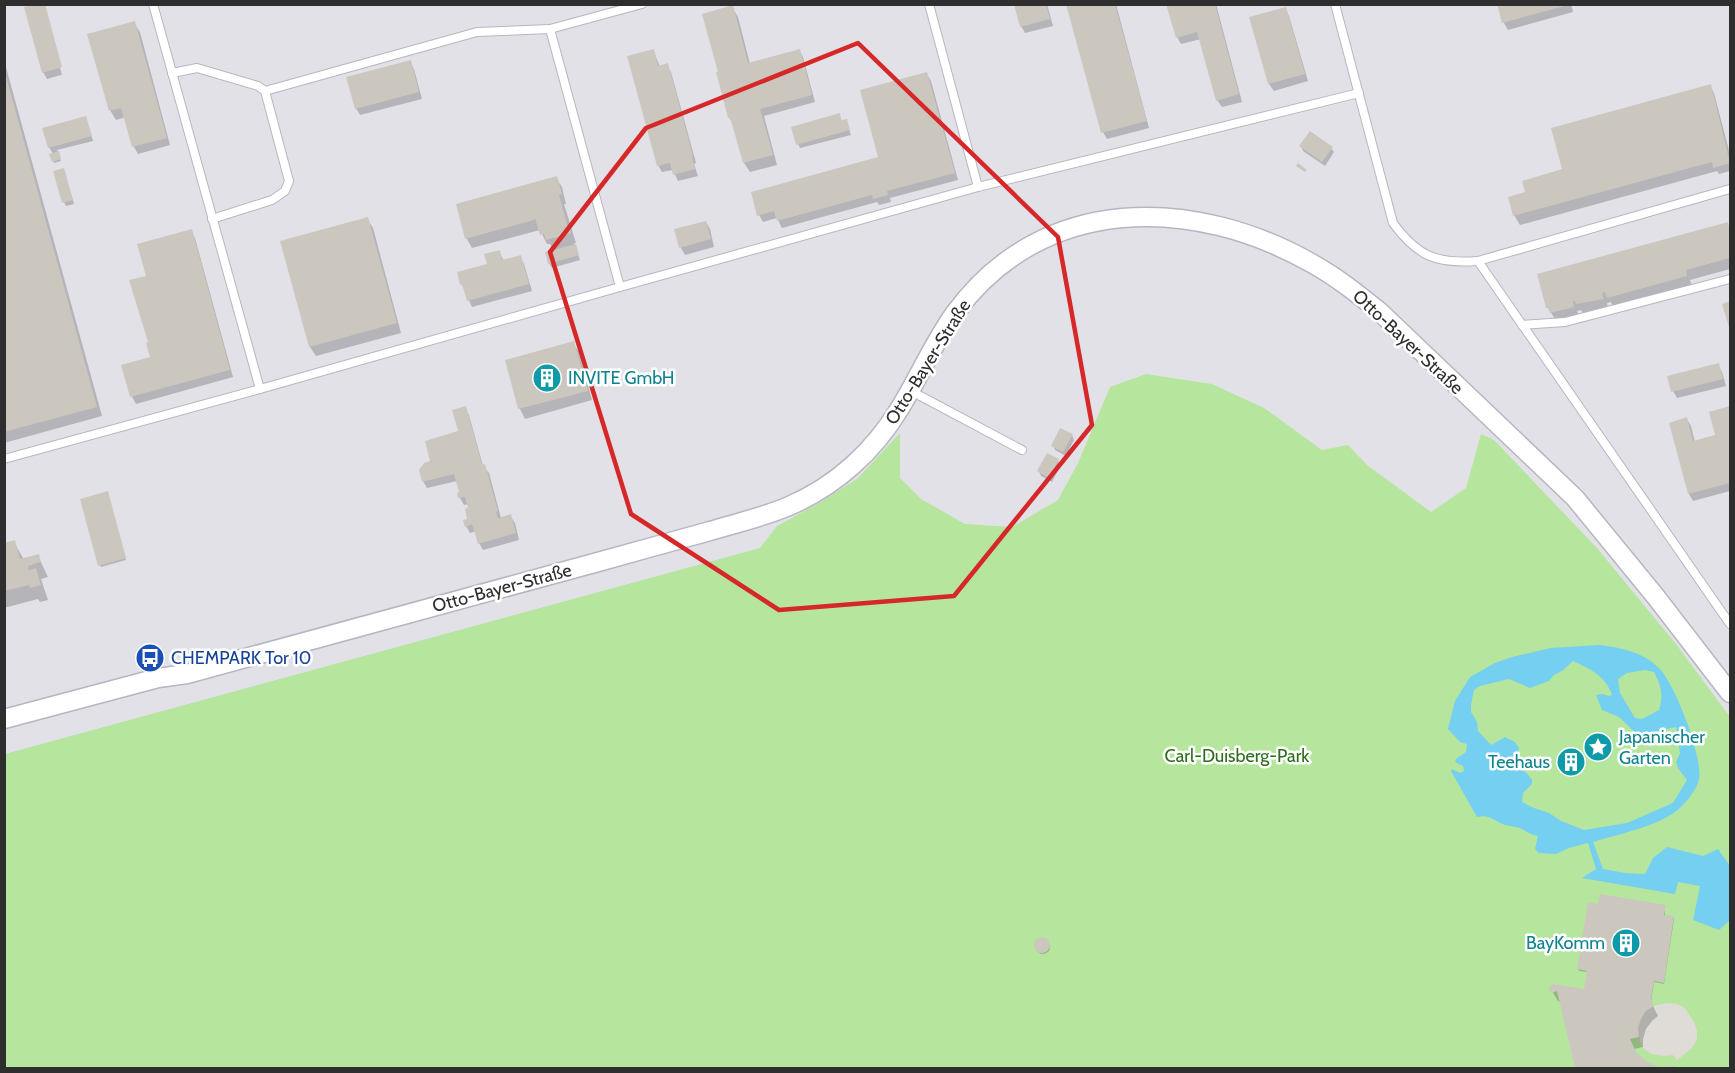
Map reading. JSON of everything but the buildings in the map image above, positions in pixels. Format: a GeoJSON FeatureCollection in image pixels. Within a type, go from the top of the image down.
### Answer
{"type":"FeatureCollection","features":[{"type":"Feature","properties":{"kind":"street","name":"Otto-Bayer-Straße"},"geometry":{"type":"LineString","coordinates":[[4,719],[158,678],[187,674],[787,507],[826,487],[860,459],[888,427],[944,330],[968,297],[989,276],[1012,257],[1048,237],[1087,223],[1129,216],[1172,218],[1215,225],[1258,238],[1315,265],[1359,295],[1380,312],[1575,498],[1731,693]]}},
{"type":"Feature","properties":{"kind":"lane"},"geometry":{"type":"LineString","coordinates":[[153,4],[260,389]]}},
{"type":"Feature","properties":{"kind":"lane"},"geometry":{"type":"LineString","coordinates":[[265,91],[477,32],[550,29],[642,4]]}},
{"type":"Feature","properties":{"kind":"lane"},"geometry":{"type":"LineString","coordinates":[[929,4],[978,187]]}},
{"type":"Feature","properties":{"kind":"lane"},"geometry":{"type":"LineString","coordinates":[[1335,4],[1393,223],[1407,242],[1435,258],[1461,262],[1478,261],[1731,189]]}},
{"type":"Feature","properties":{"kind":"lane"},"geometry":{"type":"LineString","coordinates":[[550,29],[620,287]]}},
{"type":"Feature","properties":{"kind":"lane"},"geometry":{"type":"LineString","coordinates":[[172,73],[197,68],[258,86],[265,91],[289,181],[285,191],[272,200],[212,219]]}},
{"type":"Feature","properties":{"kind":"lane"},"geometry":{"type":"LineString","coordinates":[[4,459],[978,187],[1359,93]]}},
{"type":"Feature","properties":{"kind":"lane"},"geometry":{"type":"LineString","coordinates":[[1478,261],[1731,624]]}},
{"type":"Feature","properties":{"kind":"lane"},"geometry":{"type":"LineString","coordinates":[[1522,325],[1565,322],[1731,279]]}},
{"type":"Feature","properties":{"kind":"lane"},"geometry":{"type":"LineString","coordinates":[[910,390],[1022,450]]}},
{"type":"Feature","properties":{"kind":"highlighted area"},"geometry":{"type":"Polygon","coordinates":[[[858,43],[1058,237],[1092,425],[954,596],[779,610],[631,514],[550,252],[646,128],[858,43]]]}},
{"type":"Feature","properties":{"kind":"shaded area"},"geometry":{"type":"Polygon","coordinates":[[[5,5],[1730,5],[1730,1068],[5,1068],[5,5]]]}},
{"type":"Feature","properties":{"kind":"shaded area"},"geometry":{"type":"Polygon","coordinates":[[[1666,1003],[1677,1004],[1685,1008],[1697,1031],[1697,1039],[1692,1048],[1677,1060],[1673,1055],[1663,1056],[1645,1050],[1639,1037],[1638,1028],[1646,1011],[1666,1003]]]}},
{"type":"Feature","properties":{"kind":"green space","name":"Carl-Duisberg-Park"},"geometry":{"type":"Polygon","coordinates":[[[1146,374],[1212,384],[1264,408],[1322,450],[1348,445],[1367,465],[1431,512],[1466,488],[1481,434],[1494,440],[1597,548],[1676,644],[1730,717],[1730,1068],[5,1068],[5,754],[760,548],[777,526],[858,478],[900,433],[900,478],[921,499],[965,524],[1012,527],[1058,500],[1078,463],[1110,387],[1146,374]]]}},
{"type":"Feature","properties":{"kind":"water"},"geometry":{"type":"Polygon","coordinates":[[[1600,645],[1639,654],[1659,668],[1673,689],[1697,755],[1699,779],[1697,786],[1682,806],[1664,819],[1593,842],[1603,869],[1625,873],[1645,874],[1653,858],[1667,847],[1703,856],[1718,849],[1730,866],[1730,920],[1719,930],[1693,920],[1700,886],[1678,882],[1675,894],[1582,878],[1596,869],[1588,843],[1556,854],[1539,853],[1535,849],[1538,836],[1520,828],[1502,824],[1489,817],[1477,817],[1451,771],[1452,769],[1460,773],[1464,771],[1463,766],[1455,762],[1466,752],[1467,744],[1460,742],[1448,729],[1455,701],[1470,677],[1495,663],[1551,648],[1600,645]],[[1573,661],[1549,681],[1530,688],[1509,679],[1480,686],[1474,690],[1471,712],[1477,722],[1478,731],[1491,745],[1505,737],[1515,742],[1519,748],[1520,766],[1532,780],[1532,784],[1523,793],[1522,802],[1584,830],[1627,823],[1673,803],[1687,780],[1676,762],[1680,753],[1676,727],[1654,732],[1642,739],[1619,717],[1602,710],[1596,695],[1612,695],[1609,688],[1597,674],[1573,661]],[[1645,670],[1627,673],[1618,679],[1620,693],[1635,718],[1642,719],[1659,710],[1661,700],[1660,686],[1654,672],[1645,670]]]}},
{"type":"Feature","properties":{"kind":"place","name":"INVITE GmbH"},"geometry":{"type":"Point","coordinates":[547,378]}},
{"type":"Feature","properties":{"kind":"place","name":"CHEMPARK Tor 10"},"geometry":{"type":"Point","coordinates":[150,658]}},
{"type":"Feature","properties":{"kind":"place","name":"Japanischer Garten"},"geometry":{"type":"Point","coordinates":[1598,747]}},
{"type":"Feature","properties":{"kind":"place","name":"Teehaus"},"geometry":{"type":"Point","coordinates":[1571,762]}},
{"type":"Feature","properties":{"kind":"place","name":"BayKomm"},"geometry":{"type":"Point","coordinates":[1626,943]}}]}
